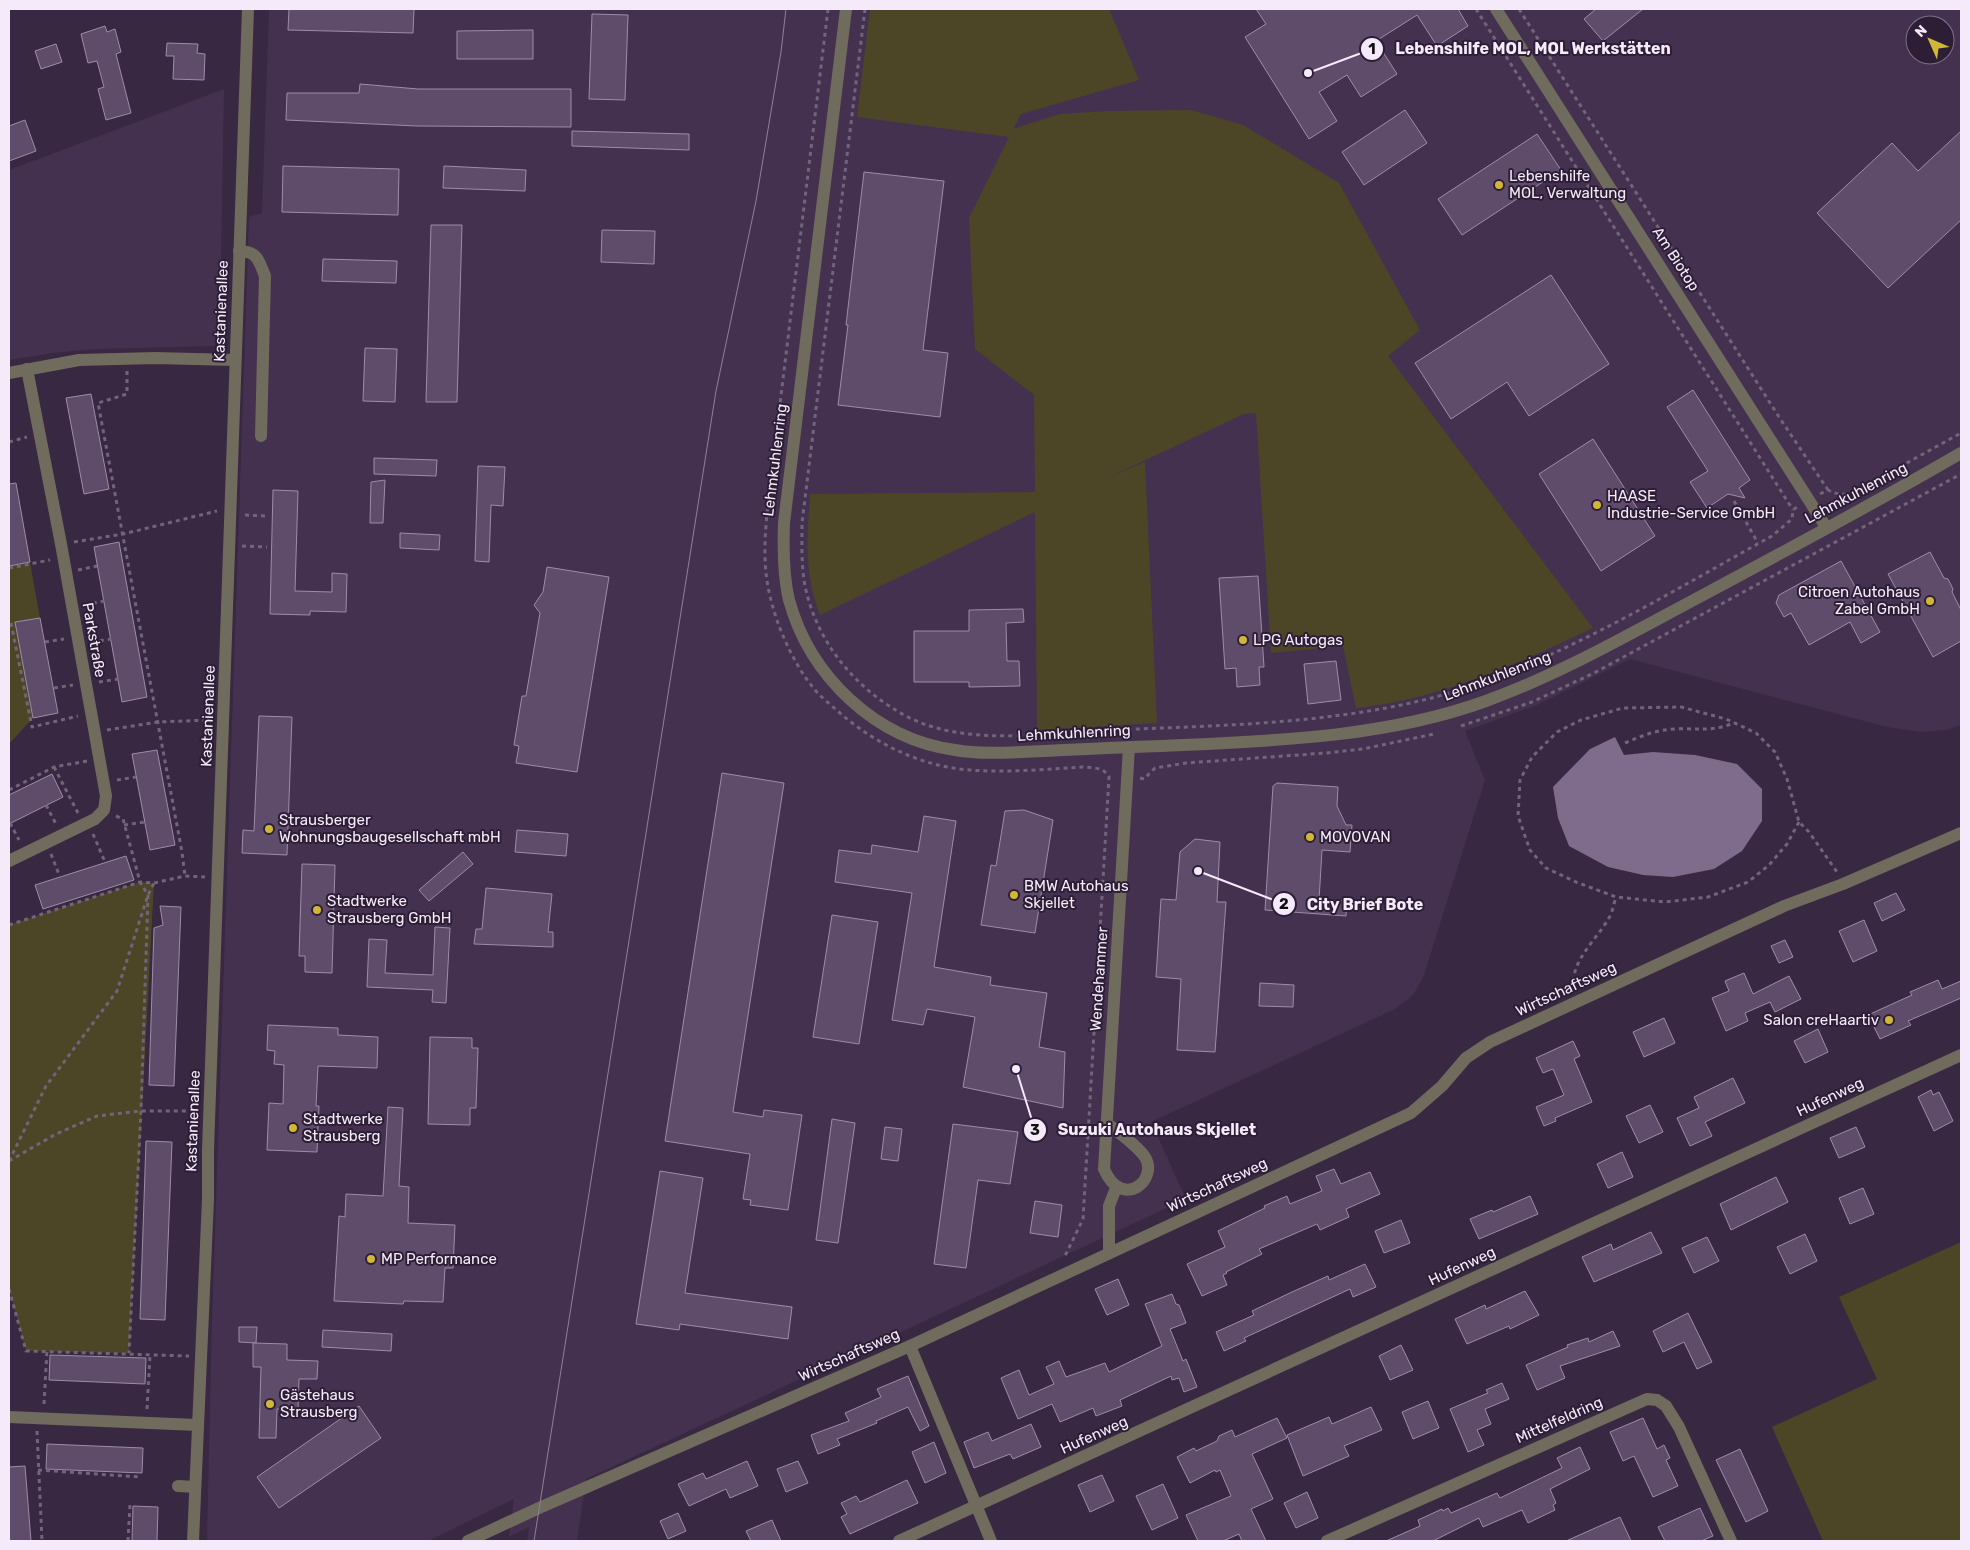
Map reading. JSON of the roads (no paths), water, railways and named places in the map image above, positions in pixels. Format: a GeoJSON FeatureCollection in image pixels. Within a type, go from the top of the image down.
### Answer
{"type":"FeatureCollection","features":[{"type":"Feature","properties":{"kind":"street","name":"Kastanienallee"},"geometry":{"type":"LineString","coordinates":[[193,1541],[208,1198],[208,1150],[248,9]]}},
{"type":"Feature","properties":{"kind":"street","name":"Lehmkuhlenring"},"geometry":{"type":"LineString","coordinates":[[846,9],[784,524],[784,570],[789,598],[796,618],[814,657],[828,678],[862,710],[880,723],[902,734],[952,750],[1012,752],[1330,735],[1402,723],[1481,702],[1523,687],[1605,648],[1961,453]]}},
{"type":"Feature","properties":{"kind":"street","name":"Am Biotop"},"geometry":{"type":"LineString","coordinates":[[1496,9],[1826,527]]}},
{"type":"Feature","properties":{"kind":"street"},"geometry":{"type":"LineString","coordinates":[[239,250],[250,251],[257,257],[265,276],[261,436]]}},
{"type":"Feature","properties":{"kind":"street"},"geometry":{"type":"LineString","coordinates":[[9,373],[79,360],[155,358],[235,360]]}},
{"type":"Feature","properties":{"kind":"street","name":"Parkstraße"},"geometry":{"type":"LineString","coordinates":[[9,861],[95,819],[104,810],[106,796],[27,369]]}},
{"type":"Feature","properties":{"kind":"street","name":"Wendehammer"},"geometry":{"type":"LineString","coordinates":[[1116,1188],[1109,1180],[1104,1169],[1129,747]]}},
{"type":"Feature","properties":{"kind":"street","name":"Wirtschaftsweg"},"geometry":{"type":"LineString","coordinates":[[468,1541],[910,1346],[1411,1114],[1442,1086],[1466,1058],[1490,1042],[1784,906],[1842,884],[1961,833]]}},
{"type":"Feature","properties":{"kind":"street","name":"Hufenweg"},"geometry":{"type":"LineString","coordinates":[[899,1541],[1961,1055]]}},
{"type":"Feature","properties":{"kind":"street"},"geometry":{"type":"LineString","coordinates":[[1107,1124],[1116,1130],[1145,1158],[1148,1169],[1145,1181],[1136,1189],[1116,1188],[1109,1206],[1109,1253]]}},
{"type":"Feature","properties":{"kind":"street"},"geometry":{"type":"LineString","coordinates":[[910,1346],[991,1541]]}},
{"type":"Feature","properties":{"kind":"street","name":"Mittelfeldring"},"geometry":{"type":"LineString","coordinates":[[1327,1541],[1647,1398],[1657,1400],[1666,1406],[1679,1427],[1731,1541]]}},
{"type":"Feature","properties":{"kind":"street"},"geometry":{"type":"LineString","coordinates":[[9,1417],[198,1425]]}},
{"type":"Feature","properties":{"kind":"street"},"geometry":{"type":"LineString","coordinates":[[178,1486],[195,1487]]}},
{"type":"Feature","properties":{"kind":"tram line"},"geometry":{"type":"LineString","coordinates":[[534,1541],[716,391],[756,201],[781,52],[786,9]]}},
{"type":"Feature","properties":{"kind":"place","name":"Lebenshilfe MOL, MOL Werkstätten"},"geometry":{"type":"Point","coordinates":[1308,73]}},
{"type":"Feature","properties":{"kind":"place","name":"Lebenshilfe MOL, Verwaltung"},"geometry":{"type":"Point","coordinates":[1499,185]}},
{"type":"Feature","properties":{"kind":"place","name":"HAASE Industrie-Service GmbH"},"geometry":{"type":"Point","coordinates":[1597,505]}},
{"type":"Feature","properties":{"kind":"place","name":"Citroen Autohaus Zabel GmbH"},"geometry":{"type":"Point","coordinates":[1930,601]}},
{"type":"Feature","properties":{"kind":"place","name":"LPG Autogas"},"geometry":{"type":"Point","coordinates":[1243,640]}},
{"type":"Feature","properties":{"kind":"place","name":"Strausberger Wohnungsbaugesellschaft mbH"},"geometry":{"type":"Point","coordinates":[269,829]}},
{"type":"Feature","properties":{"kind":"place","name":"MOVOVAN"},"geometry":{"type":"Point","coordinates":[1310,837]}},
{"type":"Feature","properties":{"kind":"place","name":"City Brief Bote"},"geometry":{"type":"Point","coordinates":[1198,871]}},
{"type":"Feature","properties":{"kind":"place","name":"BMW Autohaus Skjellet"},"geometry":{"type":"Point","coordinates":[1014,895]}},
{"type":"Feature","properties":{"kind":"place","name":"Stadtwerke Strausberg GmbH"},"geometry":{"type":"Point","coordinates":[317,910]}},
{"type":"Feature","properties":{"kind":"place","name":"Salon creHaartiv"},"geometry":{"type":"Point","coordinates":[1889,1020]}},
{"type":"Feature","properties":{"kind":"place","name":"Suzuki Autohaus Skjellet"},"geometry":{"type":"Point","coordinates":[1016,1069]}},
{"type":"Feature","properties":{"kind":"place","name":"Stadtwerke Strausberg"},"geometry":{"type":"Point","coordinates":[293,1128]}},
{"type":"Feature","properties":{"kind":"place","name":"MP Performance"},"geometry":{"type":"Point","coordinates":[371,1259]}},
{"type":"Feature","properties":{"kind":"place","name":"Gästehaus Strausberg"},"geometry":{"type":"Point","coordinates":[270,1404]}}]}
